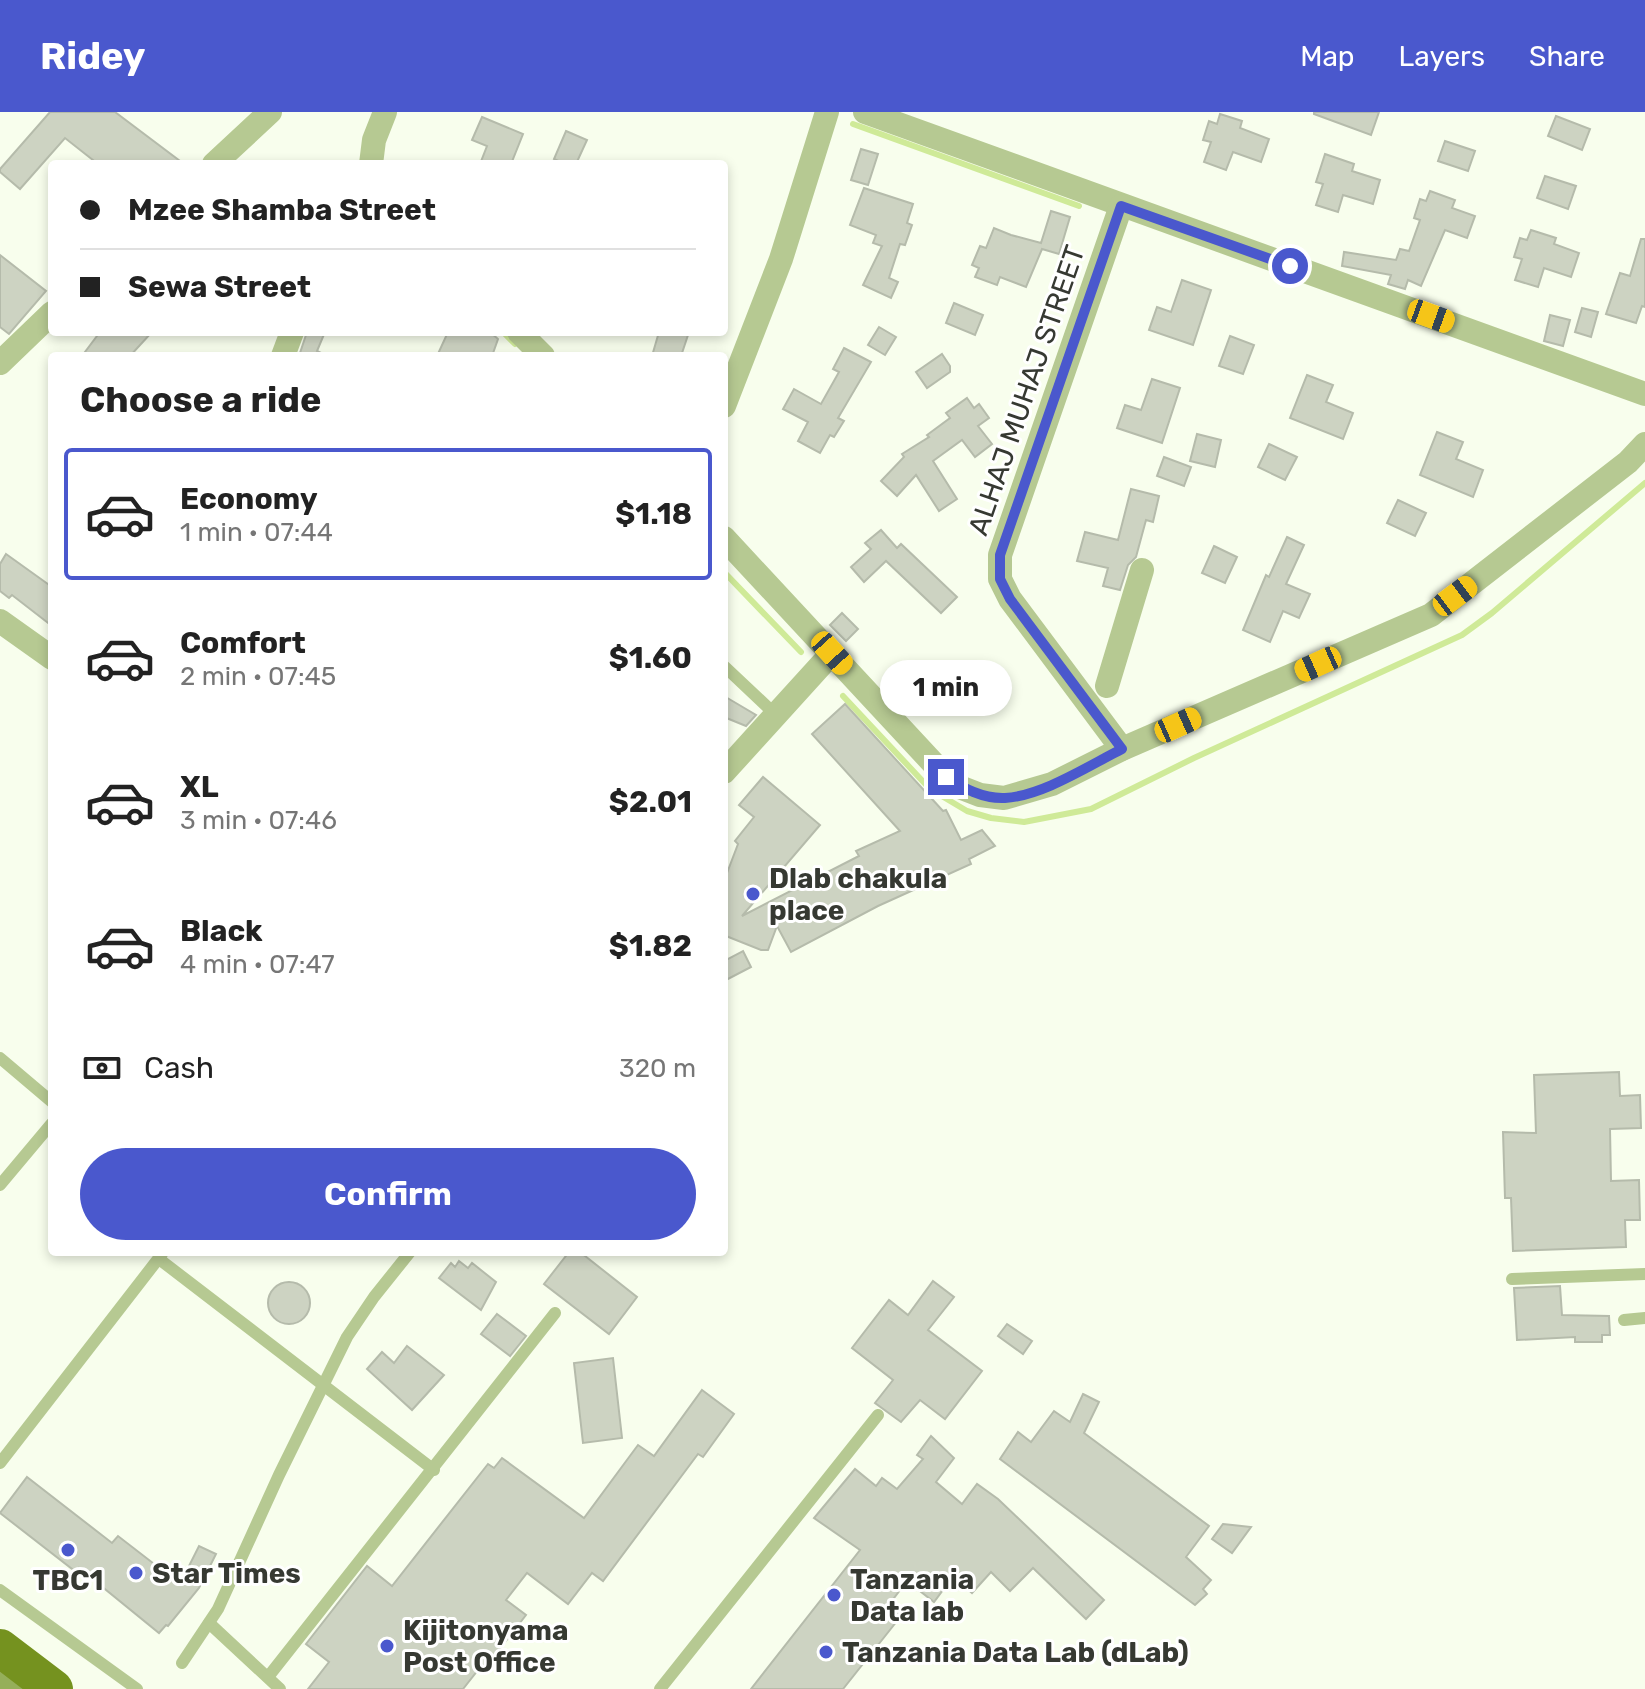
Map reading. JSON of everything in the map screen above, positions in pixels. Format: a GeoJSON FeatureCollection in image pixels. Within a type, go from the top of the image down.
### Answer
{"type":"FeatureCollection","features":[{"type":"Feature","properties":{"kind":"highway"},"geometry":{"type":"LineString","coordinates":[[8,1667],[54,1689]]}},
{"type":"Feature","properties":{"kind":"street"},"geometry":{"type":"LineString","coordinates":[[218,160],[270,112]]}},
{"type":"Feature","properties":{"kind":"street"},"geometry":{"type":"LineString","coordinates":[[372,160],[374,140],[385,112]]}},
{"type":"Feature","properties":{"kind":"street"},"geometry":{"type":"LineString","coordinates":[[728,396],[781,259],[827,112]]}},
{"type":"Feature","properties":{"kind":"street"},"geometry":{"type":"LineString","coordinates":[[865,112],[1645,394]]}},
{"type":"Feature","properties":{"kind":"street","name":"ALHAJ MUHAJ STREET"},"geometry":{"type":"LineString","coordinates":[[1121,206],[1000,555],[1000,579],[1010,599],[1122,749]]}},
{"type":"Feature","properties":{"kind":"street"},"geometry":{"type":"LineString","coordinates":[[0,363],[48,317]]}},
{"type":"Feature","properties":{"kind":"street"},"geometry":{"type":"LineString","coordinates":[[523,336],[539,352]]}},
{"type":"Feature","properties":{"kind":"street"},"geometry":{"type":"LineString","coordinates":[[728,542],[946,777],[980,795],[1004,798],[1052,784],[1122,749],[1431,615],[1628,462],[1645,444]]}},
{"type":"Feature","properties":{"kind":"street"},"geometry":{"type":"LineString","coordinates":[[1107,686],[1142,570]]}},
{"type":"Feature","properties":{"kind":"street"},"geometry":{"type":"LineString","coordinates":[[0,621],[48,655]]}},
{"type":"Feature","properties":{"kind":"street"},"geometry":{"type":"LineString","coordinates":[[728,768],[832,653]]}},
{"type":"Feature","properties":{"kind":"lane"},"geometry":{"type":"LineString","coordinates":[[728,670],[776,715]]}},
{"type":"Feature","properties":{"kind":"lane"},"geometry":{"type":"LineString","coordinates":[[0,1058],[48,1099]]}},
{"type":"Feature","properties":{"kind":"lane"},"geometry":{"type":"LineString","coordinates":[[0,1185],[48,1128]]}},
{"type":"Feature","properties":{"kind":"lane"},"geometry":{"type":"LineString","coordinates":[[0,1463],[161,1256]]}},
{"type":"Feature","properties":{"kind":"lane"},"geometry":{"type":"LineString","coordinates":[[163,1256],[434,1470]]}},
{"type":"Feature","properties":{"kind":"lane"},"geometry":{"type":"LineString","coordinates":[[182,1663],[218,1609],[347,1337],[407,1256]]}},
{"type":"Feature","properties":{"kind":"lane"},"geometry":{"type":"LineString","coordinates":[[1512,1279],[1645,1274]]}},
{"type":"Feature","properties":{"kind":"lane"},"geometry":{"type":"LineString","coordinates":[[268,1677],[555,1313]]}},
{"type":"Feature","properties":{"kind":"lane"},"geometry":{"type":"LineString","coordinates":[[1624,1320],[1645,1318]]}},
{"type":"Feature","properties":{"kind":"lane"},"geometry":{"type":"LineString","coordinates":[[660,1689],[878,1415]]}},
{"type":"Feature","properties":{"kind":"lane"},"geometry":{"type":"LineString","coordinates":[[0,1590],[137,1689]]}},
{"type":"Feature","properties":{"kind":"lane"},"geometry":{"type":"LineString","coordinates":[[209,1623],[280,1689]]}},
{"type":"Feature","properties":{"kind":"building"},"geometry":{"type":"Polygon","coordinates":[[[50,112],[115,112],[179,160],[93,160],[65,138],[20,189],[0,169],[50,112]]]}},
{"type":"Feature","properties":{"kind":"building"},"geometry":{"type":"Polygon","coordinates":[[[1314,112],[1379,112],[1371,135],[1314,112]]]}},
{"type":"Feature","properties":{"kind":"building"},"geometry":{"type":"Polygon","coordinates":[[[1220,114],[1242,121],[1240,128],[1269,139],[1261,162],[1233,152],[1226,170],[1204,162],[1211,142],[1203,140],[1209,121],[1217,124],[1220,114]]]}},
{"type":"Feature","properties":{"kind":"building"},"geometry":{"type":"Polygon","coordinates":[[[1556,116],[1590,129],[1582,150],[1548,136],[1556,116]]]}},
{"type":"Feature","properties":{"kind":"building"},"geometry":{"type":"Polygon","coordinates":[[[482,117],[523,134],[513,160],[482,160],[487,146],[472,140],[482,117]]]}},
{"type":"Feature","properties":{"kind":"building"},"geometry":{"type":"Polygon","coordinates":[[[566,131],[587,140],[578,160],[554,159],[566,131]]]}},
{"type":"Feature","properties":{"kind":"building"},"geometry":{"type":"Polygon","coordinates":[[[1445,141],[1475,151],[1468,171],[1438,161],[1445,141]]]}},
{"type":"Feature","properties":{"kind":"building"},"geometry":{"type":"Polygon","coordinates":[[[861,149],[878,154],[868,185],[851,180],[861,149]]]}},
{"type":"Feature","properties":{"kind":"building"},"geometry":{"type":"Polygon","coordinates":[[[1325,154],[1354,164],[1352,171],[1380,180],[1373,204],[1343,195],[1338,212],[1316,205],[1323,184],[1316,182],[1325,154]]]}},
{"type":"Feature","properties":{"kind":"building"},"geometry":{"type":"Polygon","coordinates":[[[1545,176],[1576,186],[1568,209],[1537,198],[1545,176]]]}},
{"type":"Feature","properties":{"kind":"building"},"geometry":{"type":"Polygon","coordinates":[[[864,188],[913,204],[907,223],[912,225],[905,245],[900,244],[889,278],[898,282],[891,298],[863,285],[882,246],[873,243],[876,235],[850,225],[864,188]]]}},
{"type":"Feature","properties":{"kind":"building"},"geometry":{"type":"Polygon","coordinates":[[[1430,191],[1455,200],[1452,208],[1475,216],[1467,238],[1445,230],[1421,286],[1408,280],[1405,289],[1388,284],[1391,275],[1342,266],[1344,252],[1396,260],[1400,249],[1409,251],[1420,220],[1414,218],[1420,199],[1426,201],[1430,191]]]}},
{"type":"Feature","properties":{"kind":"building"},"geometry":{"type":"Polygon","coordinates":[[[1051,211],[1070,217],[1059,254],[1042,249],[1026,287],[1000,277],[997,285],[975,277],[979,268],[972,265],[980,246],[986,248],[994,228],[1041,243],[1051,211]]]}},
{"type":"Feature","properties":{"kind":"building"},"geometry":{"type":"Polygon","coordinates":[[[1531,230],[1556,238],[1554,244],[1579,253],[1571,277],[1544,268],[1538,287],[1515,280],[1522,259],[1514,257],[1520,238],[1527,240],[1531,230]]]}},
{"type":"Feature","properties":{"kind":"building"},"geometry":{"type":"Polygon","coordinates":[[[1641,239],[1645,239],[1645,307],[1642,306],[1636,323],[1606,314],[1620,273],[1630,276],[1641,239]]]}},
{"type":"Feature","properties":{"kind":"building"},"geometry":{"type":"Polygon","coordinates":[[[0,255],[46,291],[9,334],[0,327],[0,255]]]}},
{"type":"Feature","properties":{"kind":"building"},"geometry":{"type":"Polygon","coordinates":[[[1182,280],[1211,290],[1193,345],[1149,330],[1157,307],[1171,312],[1182,280]]]}},
{"type":"Feature","properties":{"kind":"building"},"geometry":{"type":"Polygon","coordinates":[[[954,303],[983,315],[975,335],[946,323],[954,303]]]}},
{"type":"Feature","properties":{"kind":"building"},"geometry":{"type":"Polygon","coordinates":[[[1582,308],[1598,312],[1591,337],[1575,332],[1582,308]]]}},
{"type":"Feature","properties":{"kind":"building"},"geometry":{"type":"Polygon","coordinates":[[[1550,315],[1570,320],[1563,346],[1544,341],[1550,315]]]}},
{"type":"Feature","properties":{"kind":"building"},"geometry":{"type":"Polygon","coordinates":[[[879,327],[896,337],[885,355],[868,345],[879,327]]]}},
{"type":"Feature","properties":{"kind":"building"},"geometry":{"type":"Polygon","coordinates":[[[97,336],[148,336],[134,352],[85,352],[97,336]]]}},
{"type":"Feature","properties":{"kind":"building"},"geometry":{"type":"Polygon","coordinates":[[[306,336],[323,336],[319,352],[300,352],[306,336]]]}},
{"type":"Feature","properties":{"kind":"building"},"geometry":{"type":"Polygon","coordinates":[[[446,336],[495,336],[498,339],[493,352],[439,352],[446,336]]]}},
{"type":"Feature","properties":{"kind":"building"},"geometry":{"type":"Polygon","coordinates":[[[658,336],[688,336],[682,352],[653,352],[658,336]]]}},
{"type":"Feature","properties":{"kind":"building"},"geometry":{"type":"Polygon","coordinates":[[[1230,336],[1254,345],[1243,374],[1219,366],[1230,336]]]}},
{"type":"Feature","properties":{"kind":"building"},"geometry":{"type":"Polygon","coordinates":[[[844,348],[871,362],[838,418],[844,421],[834,437],[830,435],[820,453],[798,441],[808,422],[783,409],[794,389],[821,404],[839,372],[833,369],[844,348]]]}},
{"type":"Feature","properties":{"kind":"building"},"geometry":{"type":"Polygon","coordinates":[[[942,354],[950,366],[950,372],[927,388],[916,372],[942,354]]]}},
{"type":"Feature","properties":{"kind":"building"},"geometry":{"type":"Polygon","coordinates":[[[1307,375],[1333,385],[1326,402],[1353,413],[1343,439],[1290,418],[1307,375]]]}},
{"type":"Feature","properties":{"kind":"building"},"geometry":{"type":"Polygon","coordinates":[[[1152,379],[1180,388],[1162,443],[1117,428],[1125,405],[1141,410],[1152,379]]]}},
{"type":"Feature","properties":{"kind":"building"},"geometry":{"type":"Polygon","coordinates":[[[967,398],[974,408],[979,404],[989,418],[978,426],[992,444],[975,457],[962,440],[933,461],[957,499],[939,511],[916,475],[897,496],[881,481],[904,457],[902,454],[929,437],[927,435],[950,418],[946,413],[967,398]]]}},
{"type":"Feature","properties":{"kind":"building"},"geometry":{"type":"Polygon","coordinates":[[[1437,432],[1463,442],[1456,459],[1483,470],[1473,497],[1420,475],[1437,432]]]}},
{"type":"Feature","properties":{"kind":"building"},"geometry":{"type":"Polygon","coordinates":[[[1197,434],[1221,440],[1215,467],[1190,461],[1197,434]]]}},
{"type":"Feature","properties":{"kind":"building"},"geometry":{"type":"Polygon","coordinates":[[[1269,444],[1297,457],[1285,480],[1258,467],[1269,444]]]}},
{"type":"Feature","properties":{"kind":"building"},"geometry":{"type":"Polygon","coordinates":[[[1164,457],[1191,467],[1184,486],[1157,476],[1164,457]]]}},
{"type":"Feature","properties":{"kind":"building"},"geometry":{"type":"Polygon","coordinates":[[[1131,489],[1159,496],[1153,522],[1146,520],[1136,557],[1128,565],[1120,590],[1103,586],[1108,568],[1077,561],[1085,532],[1118,540],[1131,489]]]}},
{"type":"Feature","properties":{"kind":"building"},"geometry":{"type":"Polygon","coordinates":[[[1398,500],[1426,513],[1415,536],[1387,523],[1398,500]]]}},
{"type":"Feature","properties":{"kind":"building"},"geometry":{"type":"Polygon","coordinates":[[[881,530],[897,548],[901,544],[957,597],[941,613],[886,561],[864,582],[851,567],[871,549],[865,543],[881,530]]]}},
{"type":"Feature","properties":{"kind":"building"},"geometry":{"type":"Polygon","coordinates":[[[1287,537],[1304,545],[1286,584],[1310,594],[1299,618],[1283,611],[1270,642],[1243,630],[1266,575],[1269,577],[1287,537]]]}},
{"type":"Feature","properties":{"kind":"building"},"geometry":{"type":"Polygon","coordinates":[[[1214,546],[1237,557],[1225,583],[1202,573],[1214,546]]]}},
{"type":"Feature","properties":{"kind":"building"},"geometry":{"type":"Polygon","coordinates":[[[6,554],[48,584],[48,623],[12,595],[9,598],[0,591],[0,564],[6,554]]]}},
{"type":"Feature","properties":{"kind":"building"},"geometry":{"type":"Polygon","coordinates":[[[842,613],[858,629],[846,641],[830,625],[842,613]]]}},
{"type":"Feature","properties":{"kind":"building"},"geometry":{"type":"Polygon","coordinates":[[[728,698],[756,715],[746,726],[728,719],[728,698]]]}},
{"type":"Feature","properties":{"kind":"building"},"geometry":{"type":"Polygon","coordinates":[[[845,704],[943,811],[946,810],[961,840],[982,830],[995,846],[969,859],[971,864],[878,906],[791,952],[777,926],[768,950],[761,950],[728,937],[728,870],[738,844],[735,841],[754,817],[739,805],[763,777],[820,825],[742,916],[859,856],[856,851],[900,831],[812,734],[845,704]]]}},
{"type":"Feature","properties":{"kind":"building"},"geometry":{"type":"Polygon","coordinates":[[[743,951],[751,967],[728,979],[728,959],[743,951]]]}},
{"type":"Feature","properties":{"kind":"building"},"geometry":{"type":"Polygon","coordinates":[[[1619,1072],[1620,1096],[1640,1095],[1641,1128],[1610,1129],[1611,1181],[1639,1180],[1640,1220],[1625,1220],[1626,1247],[1513,1251],[1511,1198],[1505,1198],[1503,1132],[1536,1133],[1534,1075],[1619,1072]]]}},
{"type":"Feature","properties":{"kind":"building"},"geometry":{"type":"Polygon","coordinates":[[[566,1256],[585,1256],[637,1297],[609,1334],[544,1284],[566,1256]]]}},
{"type":"Feature","properties":{"kind":"building"},"geometry":{"type":"Polygon","coordinates":[[[459,1261],[468,1268],[472,1263],[496,1282],[481,1310],[439,1278],[451,1263],[455,1267],[459,1261]]]}},
{"type":"Feature","properties":{"kind":"building"},"geometry":{"type":"Polygon","coordinates":[[[933,1281],[954,1297],[928,1330],[982,1371],[945,1419],[920,1400],[901,1422],[875,1403],[893,1380],[852,1348],[889,1300],[908,1315],[933,1281]]]}},
{"type":"Feature","properties":{"kind":"building"},"geometry":{"type":"Polygon","coordinates":[[[289,1282],[304,1288],[310,1303],[304,1318],[289,1324],[274,1318],[268,1303],[274,1288],[289,1282]]]}},
{"type":"Feature","properties":{"kind":"building"},"geometry":{"type":"Polygon","coordinates":[[[1560,1286],[1562,1315],[1609,1316],[1610,1335],[1602,1335],[1602,1342],[1575,1342],[1575,1337],[1517,1340],[1514,1288],[1560,1286]]]}},
{"type":"Feature","properties":{"kind":"building"},"geometry":{"type":"Polygon","coordinates":[[[497,1314],[526,1336],[510,1356],[481,1334],[497,1314]]]}},
{"type":"Feature","properties":{"kind":"building"},"geometry":{"type":"Polygon","coordinates":[[[1007,1324],[1032,1341],[1023,1354],[998,1336],[1007,1324]]]}},
{"type":"Feature","properties":{"kind":"building"},"geometry":{"type":"Polygon","coordinates":[[[407,1346],[444,1375],[412,1410],[367,1369],[382,1352],[394,1363],[407,1346]]]}},
{"type":"Feature","properties":{"kind":"building"},"geometry":{"type":"Polygon","coordinates":[[[613,1358],[622,1438],[583,1443],[574,1363],[613,1358]]]}},
{"type":"Feature","properties":{"kind":"building"},"geometry":{"type":"Polygon","coordinates":[[[702,1390],[734,1414],[703,1457],[698,1454],[603,1581],[592,1573],[568,1604],[527,1573],[506,1600],[526,1615],[485,1668],[482,1665],[463,1689],[308,1689],[329,1662],[306,1644],[367,1566],[392,1586],[488,1464],[494,1468],[502,1458],[584,1518],[638,1445],[654,1456],[702,1390]]]}},
{"type":"Feature","properties":{"kind":"building"},"geometry":{"type":"Polygon","coordinates":[[[1083,1394],[1099,1402],[1084,1433],[1209,1526],[1186,1557],[1211,1580],[1203,1589],[1207,1594],[1195,1605],[1000,1459],[1018,1432],[1031,1442],[1054,1411],[1070,1422],[1083,1394]]]}},
{"type":"Feature","properties":{"kind":"building"},"geometry":{"type":"Polygon","coordinates":[[[931,1436],[954,1458],[936,1482],[962,1504],[977,1484],[998,1499],[1104,1600],[1086,1619],[1033,1568],[1010,1591],[991,1572],[972,1593],[962,1584],[958,1589],[949,1582],[934,1602],[907,1581],[888,1606],[901,1616],[843,1689],[751,1689],[860,1550],[814,1518],[855,1469],[876,1486],[882,1478],[897,1489],[923,1459],[917,1455],[931,1436]]]}},
{"type":"Feature","properties":{"kind":"building"},"geometry":{"type":"Polygon","coordinates":[[[27,1477],[112,1543],[118,1536],[180,1584],[199,1546],[216,1554],[199,1588],[168,1626],[159,1633],[79,1568],[76,1572],[0,1513],[27,1477]]]}},
{"type":"Feature","properties":{"kind":"building"},"geometry":{"type":"Polygon","coordinates":[[[1223,1524],[1251,1527],[1232,1553],[1212,1539],[1223,1524]]]}},
{"type":"Feature","properties":{"kind":"waterway"},"geometry":{"type":"LineString","coordinates":[[853,124],[1079,206]]}},
{"type":"Feature","properties":{"kind":"waterway"},"geometry":{"type":"LineString","coordinates":[[507,336],[515,344]]}},
{"type":"Feature","properties":{"kind":"waterway"},"geometry":{"type":"LineString","coordinates":[[843,696],[930,789],[967,811],[1024,822],[1091,809],[1194,758],[1462,635],[1645,483]]}},
{"type":"Feature","properties":{"kind":"waterway"},"geometry":{"type":"LineString","coordinates":[[728,576],[801,652]]}},
{"type":"Feature","properties":{"kind":"place","name":"Dlab chakula place"},"geometry":{"type":"Point","coordinates":[753,894]}},
{"type":"Feature","properties":{"kind":"place","name":"TBC1"},"geometry":{"type":"Point","coordinates":[68,1550]}},
{"type":"Feature","properties":{"kind":"place","name":"Star Times"},"geometry":{"type":"Point","coordinates":[136,1573]}},
{"type":"Feature","properties":{"kind":"place","name":"Tanzania Data lab"},"geometry":{"type":"Point","coordinates":[834,1595]}},
{"type":"Feature","properties":{"kind":"place","name":"Kijitonyama Post Office"},"geometry":{"type":"Point","coordinates":[387,1646]}},
{"type":"Feature","properties":{"kind":"place","name":"Tanzania Data Lab (dLab)"},"geometry":{"type":"Point","coordinates":[826,1652]}},
{"type":"Feature","properties":{"kind":"route"},"geometry":{"type":"LineString","coordinates":[[946,777],[980,795],[1004,798],[1052,784],[1122,749],[1010,599],[1000,579],[1000,555],[1121,206],[1290,266]]}}]}
